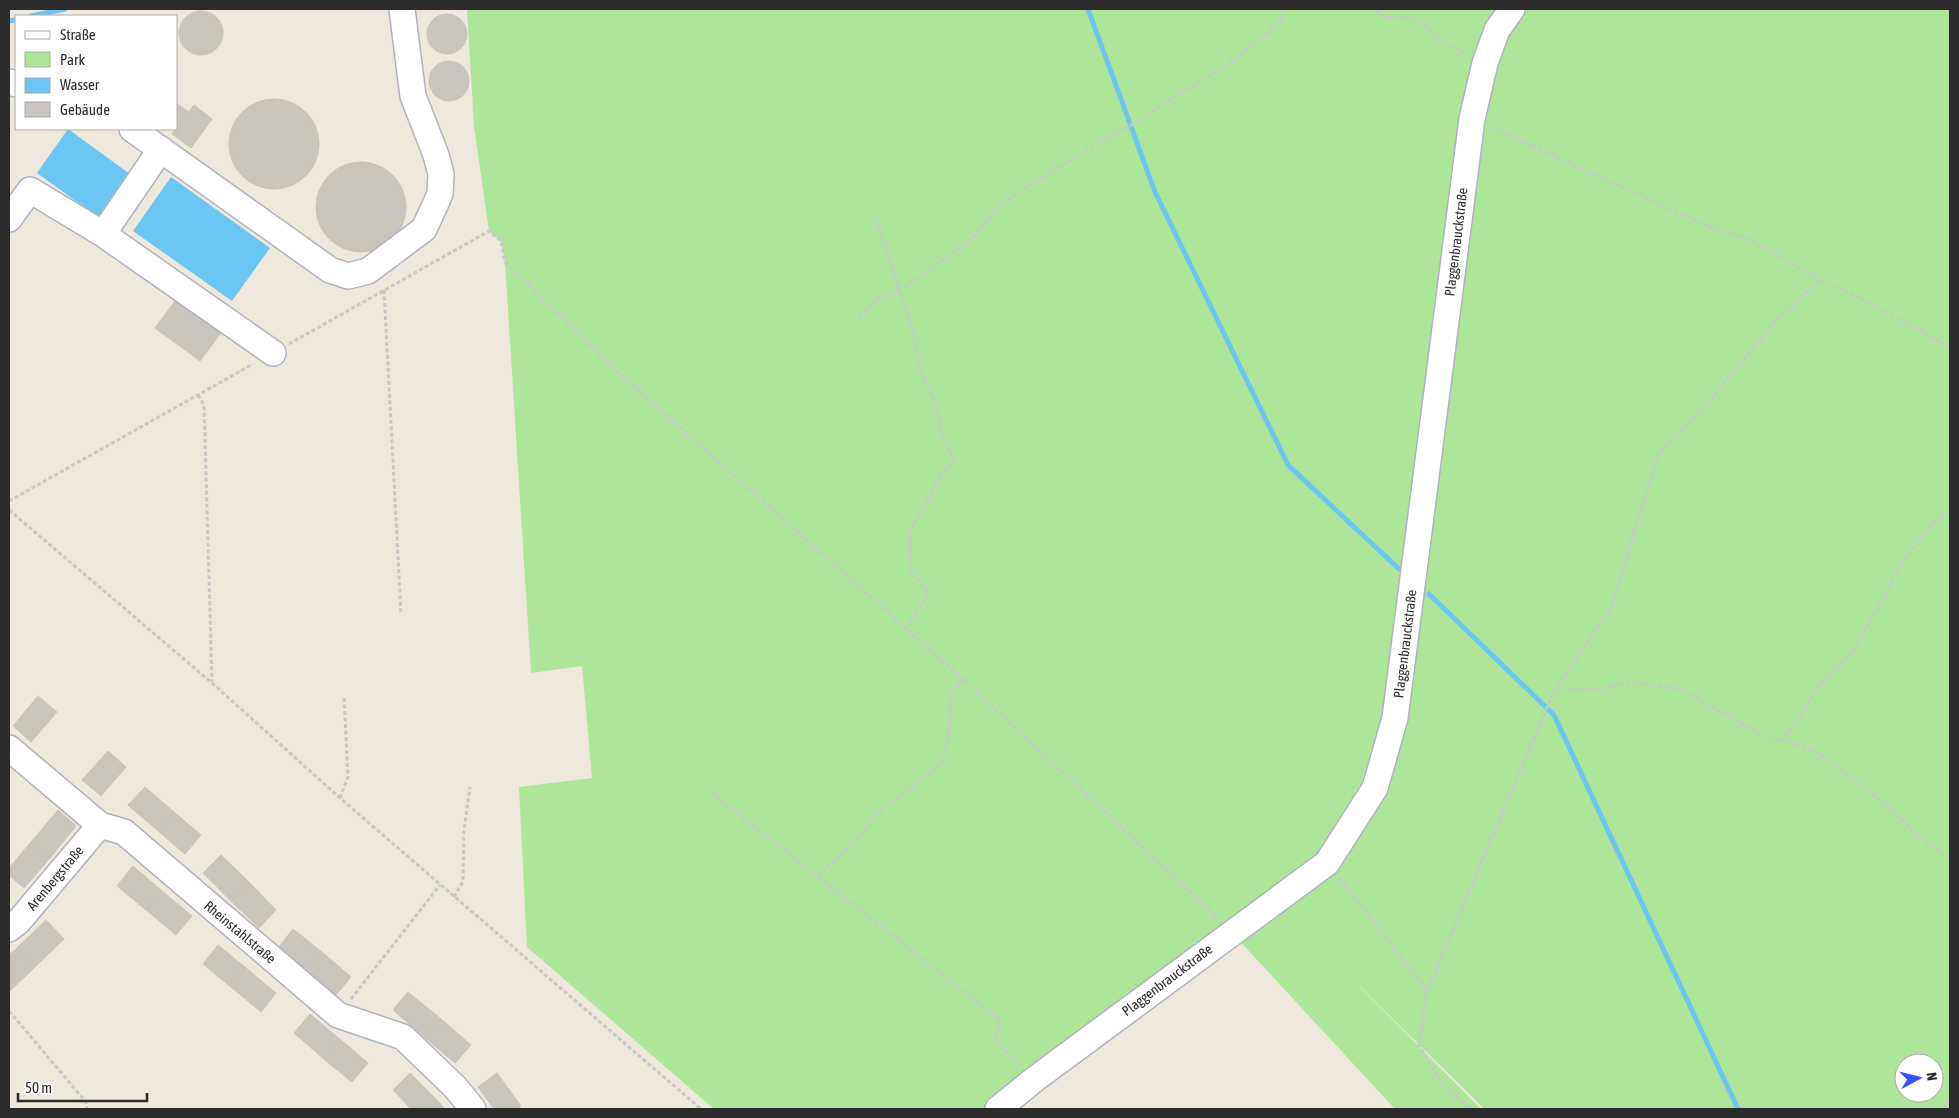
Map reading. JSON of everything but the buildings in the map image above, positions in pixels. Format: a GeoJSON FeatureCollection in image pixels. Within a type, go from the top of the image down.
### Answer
{"type":"FeatureCollection","features":[{"type":"Feature","properties":{"kind":"street"},"geometry":{"type":"LineString","coordinates":[[133,130],[330,270],[348,276],[368,271],[424,229],[440,194],[441,174],[436,155],[413,96],[402,9]]}},
{"type":"Feature","properties":{"kind":"street","name":"Plaggenbrauckstraße"},"geometry":{"type":"LineString","coordinates":[[998,1109],[1327,862],[1376,788],[1396,718],[1472,118],[1485,63],[1497,30],[1512,9]]}},
{"type":"Feature","properties":{"kind":"street"},"geometry":{"type":"LineString","coordinates":[[103,234],[161,149]]}},
{"type":"Feature","properties":{"kind":"street"},"geometry":{"type":"LineString","coordinates":[[9,219],[30,190],[103,234],[273,353]]}},
{"type":"Feature","properties":{"kind":"street","name":"Rheinstahlstraße"},"geometry":{"type":"LineString","coordinates":[[9,748],[100,825],[124,832],[338,1015],[402,1037],[455,1088],[472,1109]]}},
{"type":"Feature","properties":{"kind":"street","name":"Arenbergstraße"},"geometry":{"type":"LineString","coordinates":[[9,929],[18,921],[100,825]]}},
{"type":"Feature","properties":{"kind":"path"},"geometry":{"type":"LineString","coordinates":[[859,317],[880,298],[911,283],[973,238],[998,207],[1005,202],[1048,173],[1131,125],[1236,59],[1282,20],[1284,9]]}},
{"type":"Feature","properties":{"kind":"path"},"geometry":{"type":"LineString","coordinates":[[1369,9],[1388,17],[1415,19],[1428,28],[1440,41],[1485,63]]}},
{"type":"Feature","properties":{"kind":"path"},"geometry":{"type":"LineString","coordinates":[[1472,118],[1707,226],[1751,240],[1820,280],[1864,300],[1950,348]]}},
{"type":"Feature","properties":{"kind":"path"},"geometry":{"type":"LineString","coordinates":[[874,218],[884,240],[914,335],[920,370],[936,405],[941,432],[954,460],[942,473],[909,534],[911,572],[929,592],[906,630]]}},
{"type":"Feature","properties":{"kind":"path"},"geometry":{"type":"LineString","coordinates":[[505,262],[610,365],[963,679],[1233,931]]}},
{"type":"Feature","properties":{"kind":"path"},"geometry":{"type":"LineString","coordinates":[[1470,1109],[1440,1082],[1419,1045],[1427,991],[1554,691],[1611,608],[1659,452],[1699,414],[1776,320],[1820,280]]}},
{"type":"Feature","properties":{"kind":"path"},"geometry":{"type":"LineString","coordinates":[[384,290],[401,614]]}},
{"type":"Feature","properties":{"kind":"path"},"geometry":{"type":"LineString","coordinates":[[198,395],[204,405],[212,683]]}},
{"type":"Feature","properties":{"kind":"path"},"geometry":{"type":"LineString","coordinates":[[9,510],[212,683],[340,798],[701,1109]]}},
{"type":"Feature","properties":{"kind":"path"},"geometry":{"type":"LineString","coordinates":[[1784,740],[1820,685],[1854,650],[1902,562],[1936,521],[1950,510]]}},
{"type":"Feature","properties":{"kind":"path"},"geometry":{"type":"LineString","coordinates":[[817,876],[859,838],[881,810],[942,763],[949,733],[952,696],[963,679]]}},
{"type":"Feature","properties":{"kind":"path"},"geometry":{"type":"LineString","coordinates":[[1554,691],[1599,689],[1629,682],[1680,689],[1770,739],[1784,740],[1820,754],[1891,809],[1919,837],[1950,858]]}},
{"type":"Feature","properties":{"kind":"path"},"geometry":{"type":"LineString","coordinates":[[340,798],[348,777],[344,696]]}},
{"type":"Feature","properties":{"kind":"path"},"geometry":{"type":"LineString","coordinates":[[454,897],[463,881],[464,829],[470,787]]}},
{"type":"Feature","properties":{"kind":"path"},"geometry":{"type":"LineString","coordinates":[[711,793],[1001,1021],[995,1041],[1036,1079]]}},
{"type":"Feature","properties":{"kind":"path"},"geometry":{"type":"LineString","coordinates":[[1327,862],[1427,991]]}},
{"type":"Feature","properties":{"kind":"path"},"geometry":{"type":"LineString","coordinates":[[338,1015],[440,885]]}},
{"type":"Feature","properties":{"kind":"path"},"geometry":{"type":"LineString","coordinates":[[9,1011],[86,1102],[87,1109]]}},
{"type":"Feature","properties":{"kind":"path"},"geometry":{"type":"LineString","coordinates":[[1943,1109],[1950,1100]]}},
{"type":"Feature","properties":{"kind":"green space"},"geometry":{"type":"Polygon","coordinates":[[[467,9],[1950,9],[1950,1109],[1484,1109],[1337,964],[1481,1109],[1395,1109],[1235,936],[1008,1109],[714,1109],[527,947],[519,787],[592,778],[582,666],[531,673],[505,262],[501,241],[489,231],[474,126],[467,9]]]}},
{"type":"Feature","properties":{"kind":"water"},"geometry":{"type":"Polygon","coordinates":[[[67,130],[69,130],[130,174],[98,217],[37,173],[67,130]]]}},
{"type":"Feature","properties":{"kind":"water"},"geometry":{"type":"Polygon","coordinates":[[[171,177],[270,248],[232,301],[133,231],[171,177]]]}},
{"type":"Feature","properties":{"kind":"waterway"},"geometry":{"type":"LineString","coordinates":[[36,15],[65,9]]}},
{"type":"Feature","properties":{"kind":"waterway"},"geometry":{"type":"LineString","coordinates":[[1088,9],[1155,192],[1288,465],[1399,569]]}},
{"type":"Feature","properties":{"kind":"waterway"},"geometry":{"type":"LineString","coordinates":[[9,21],[15,20]]}},
{"type":"Feature","properties":{"kind":"waterway"},"geometry":{"type":"LineString","coordinates":[[1429,594],[1554,715],[1738,1109]]}}]}
